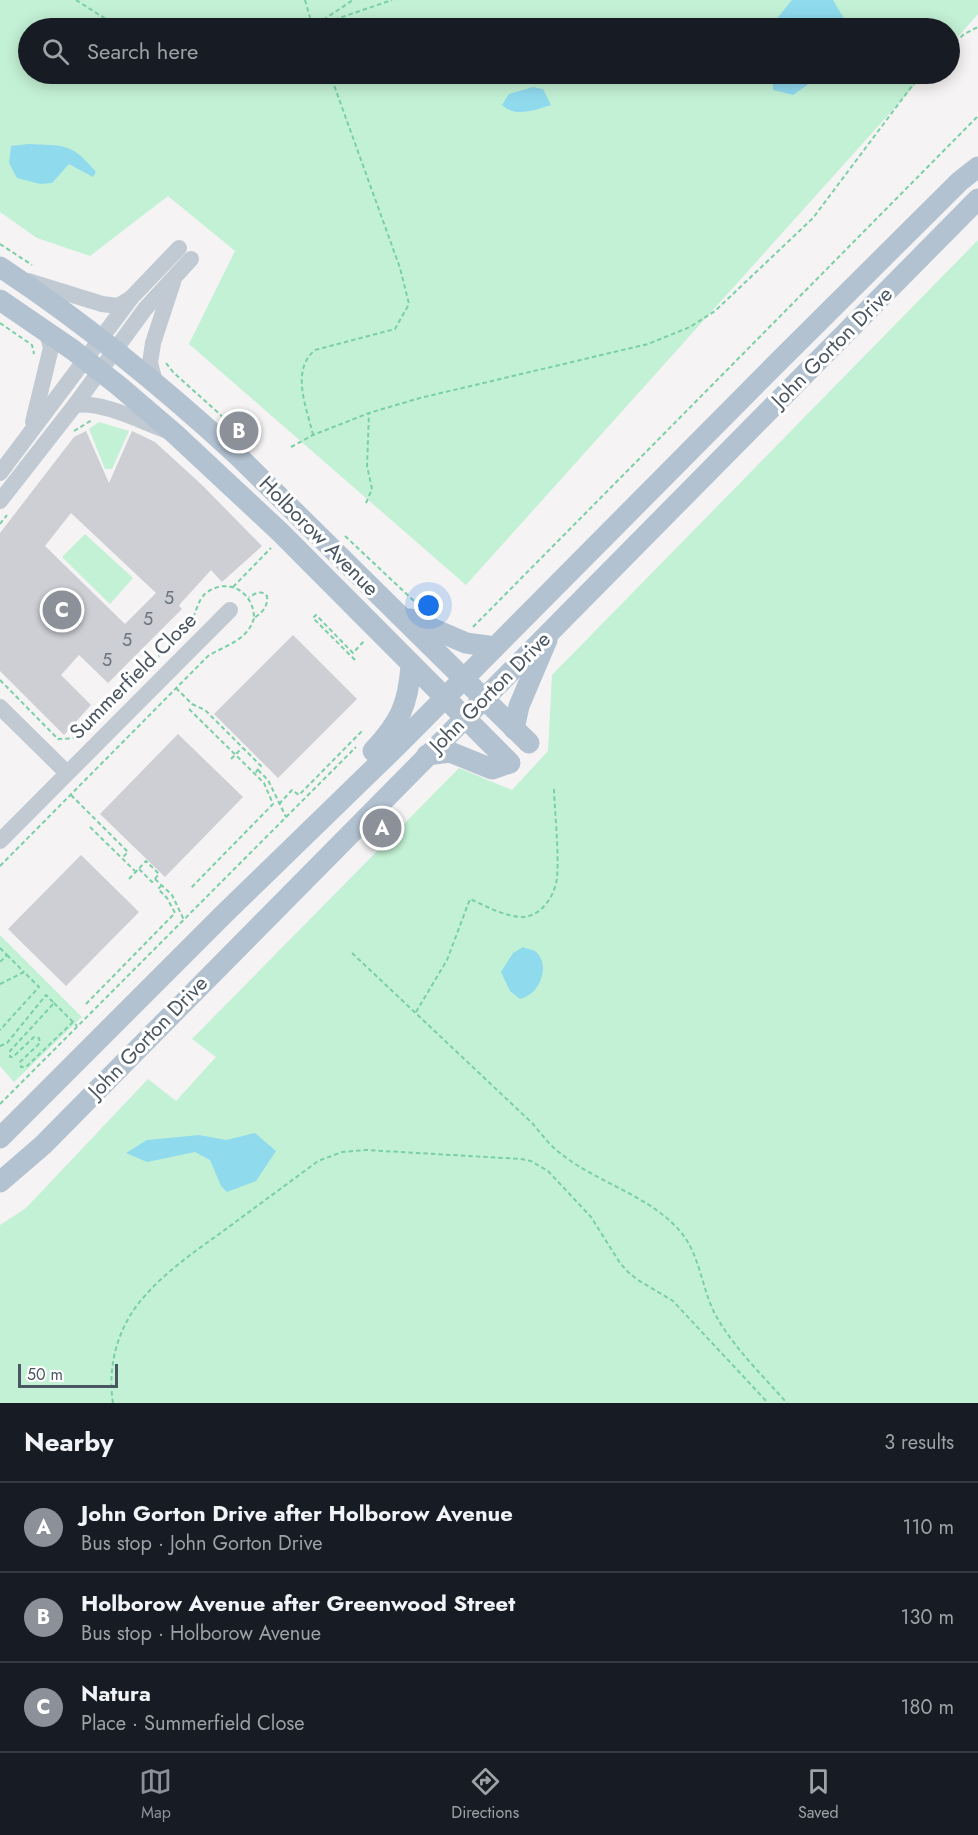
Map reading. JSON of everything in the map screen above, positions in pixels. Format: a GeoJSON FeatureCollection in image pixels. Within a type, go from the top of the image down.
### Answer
{"type":"FeatureCollection","features":[{"type":"Feature","properties":{"kind":"main road","name":"John Gorton Drive"},"geometry":{"type":"LineString","coordinates":[[0,1138],[444,698],[783,356],[960,181],[978,167]]}},
{"type":"Feature","properties":{"kind":"main road","name":"John Gorton Drive"},"geometry":{"type":"LineString","coordinates":[[0,1182],[43,1145],[978,199]]}},
{"type":"Feature","properties":{"kind":"main road","name":"Holborow Avenue"},"geometry":{"type":"LineString","coordinates":[[8,272],[108,344],[155,382],[238,456],[522,736],[519,706],[552,629]]}},
{"type":"Feature","properties":{"kind":"main road","name":"Holborow Avenue"},"geometry":{"type":"LineString","coordinates":[[0,300],[40,339],[92,366],[175,434],[280,532],[510,763],[492,769],[450,752],[427,755]]}},
{"type":"Feature","properties":{"kind":"main road"},"geometry":{"type":"LineString","coordinates":[[398,614],[466,643],[495,647]]}},
{"type":"Feature","properties":{"kind":"main road"},"geometry":{"type":"LineString","coordinates":[[310,831],[331,797],[392,730],[407,697],[411,666]]}},
{"type":"Feature","properties":{"kind":"main road"},"geometry":{"type":"LineString","coordinates":[[0,1154],[106,1048],[123,1035],[150,1035]]}},
{"type":"Feature","properties":{"kind":"street"},"geometry":{"type":"LineString","coordinates":[[8,272],[102,304],[118,306],[185,253],[175,275],[153,343],[150,363],[155,382]]}},
{"type":"Feature","properties":{"kind":"street"},"geometry":{"type":"LineString","coordinates":[[108,344],[145,309],[175,275]]}},
{"type":"Feature","properties":{"kind":"street"},"geometry":{"type":"LineString","coordinates":[[0,473],[31,432],[92,366],[108,344],[132,297]]}},
{"type":"Feature","properties":{"kind":"street"},"geometry":{"type":"LineString","coordinates":[[31,432],[51,348],[40,339]]}},
{"type":"Feature","properties":{"kind":"street"},"geometry":{"type":"LineString","coordinates":[[0,501],[75,405],[92,366]]}},
{"type":"Feature","properties":{"kind":"street"},"geometry":{"type":"LineString","coordinates":[[75,405],[101,407],[175,434]]}},
{"type":"Feature","properties":{"kind":"street","name":"Summerfield Close"},"geometry":{"type":"LineString","coordinates":[[0,841],[230,610]]}},
{"type":"Feature","properties":{"kind":"street","name":"Summerfield Close"},"geometry":{"type":"LineString","coordinates":[[0,707],[67,773]]}},
{"type":"Feature","properties":{"kind":"path"},"geometry":{"type":"LineString","coordinates":[[76,0],[104,18]]}},
{"type":"Feature","properties":{"kind":"path"},"geometry":{"type":"LineString","coordinates":[[305,0],[310,18]]}},
{"type":"Feature","properties":{"kind":"path"},"geometry":{"type":"LineString","coordinates":[[326,18],[352,0]]}},
{"type":"Feature","properties":{"kind":"path"},"geometry":{"type":"LineString","coordinates":[[341,18],[392,0]]}},
{"type":"Feature","properties":{"kind":"path"},"geometry":{"type":"LineString","coordinates":[[960,38],[978,27]]}},
{"type":"Feature","properties":{"kind":"path"},"geometry":{"type":"LineString","coordinates":[[313,435],[301,378],[303,365],[308,356],[315,350],[395,329],[409,304],[400,268],[334,84]]}},
{"type":"Feature","properties":{"kind":"path"},"geometry":{"type":"LineString","coordinates":[[291,447],[313,435],[369,412],[648,344],[690,327],[715,311],[813,218],[914,84]]}},
{"type":"Feature","properties":{"kind":"path"},"geometry":{"type":"LineString","coordinates":[[471,630],[978,116]]}},
{"type":"Feature","properties":{"kind":"path"},"geometry":{"type":"LineString","coordinates":[[0,244],[37,268]]}},
{"type":"Feature","properties":{"kind":"path"},"geometry":{"type":"LineString","coordinates":[[0,323],[40,339]]}},
{"type":"Feature","properties":{"kind":"path"},"geometry":{"type":"LineString","coordinates":[[164,360],[173,372],[246,439]]}},
{"type":"Feature","properties":{"kind":"path"},"geometry":{"type":"LineString","coordinates":[[366,503],[372,489],[367,466],[369,412]]}},
{"type":"Feature","properties":{"kind":"path"},"geometry":{"type":"LineString","coordinates":[[339,530],[417,604]]}},
{"type":"Feature","properties":{"kind":"path"},"geometry":{"type":"LineString","coordinates":[[233,587],[271,548]]}},
{"type":"Feature","properties":{"kind":"path"},"geometry":{"type":"LineString","coordinates":[[0,680],[58,739],[78,738],[188,625],[207,592],[221,586],[233,587],[249,597],[252,605],[254,618],[248,632],[242,638],[208,656],[0,866]]}},
{"type":"Feature","properties":{"kind":"path"},"geometry":{"type":"LineString","coordinates":[[249,597],[261,592],[267,596],[261,614],[254,618]]}},
{"type":"Feature","properties":{"kind":"path"},"geometry":{"type":"LineString","coordinates":[[355,660],[313,618],[316,615],[353,652],[364,641]]}},
{"type":"Feature","properties":{"kind":"path"},"geometry":{"type":"LineString","coordinates":[[176,688],[192,704],[205,710],[261,766],[255,773]]}},
{"type":"Feature","properties":{"kind":"path"},"geometry":{"type":"LineString","coordinates":[[189,709],[264,783],[273,804],[190,889]]}},
{"type":"Feature","properties":{"kind":"path"},"geometry":{"type":"LineString","coordinates":[[279,804],[292,790],[299,795],[363,730]]}},
{"type":"Feature","properties":{"kind":"path"},"geometry":{"type":"LineString","coordinates":[[0,1104],[362,741]]}},
{"type":"Feature","properties":{"kind":"path"},"geometry":{"type":"LineString","coordinates":[[231,759],[242,747]]}},
{"type":"Feature","properties":{"kind":"path"},"geometry":{"type":"LineString","coordinates":[[258,770],[268,780],[286,817]]}},
{"type":"Feature","properties":{"kind":"path"},"geometry":{"type":"LineString","coordinates":[[416,1012],[447,960],[470,899],[502,912],[523,916],[537,912],[550,898],[557,878],[554,789]]}},
{"type":"Feature","properties":{"kind":"path"},"geometry":{"type":"LineString","coordinates":[[71,795],[128,852],[122,858]]}},
{"type":"Feature","properties":{"kind":"path"},"geometry":{"type":"LineString","coordinates":[[90,827],[136,872]]}},
{"type":"Feature","properties":{"kind":"path"},"geometry":{"type":"LineString","coordinates":[[105,842],[112,835]]}},
{"type":"Feature","properties":{"kind":"path"},"geometry":{"type":"LineString","coordinates":[[129,879],[146,861],[159,874],[152,882],[139,869]]}},
{"type":"Feature","properties":{"kind":"path"},"geometry":{"type":"LineString","coordinates":[[155,879],[172,895],[184,920]]}},
{"type":"Feature","properties":{"kind":"path"},"geometry":{"type":"LineString","coordinates":[[86,1004],[175,913],[167,898],[158,889],[162,885]]}},
{"type":"Feature","properties":{"kind":"path"},"geometry":{"type":"LineString","coordinates":[[0,948],[40,988],[0,1030]]}},
{"type":"Feature","properties":{"kind":"path"},"geometry":{"type":"LineString","coordinates":[[352,953],[532,1123],[559,1153],[652,1206],[678,1229],[691,1247],[714,1312],[722,1325],[787,1403]]}},
{"type":"Feature","properties":{"kind":"path"},"geometry":{"type":"LineString","coordinates":[[0,962],[7,955]]}},
{"type":"Feature","properties":{"kind":"path"},"geometry":{"type":"LineString","coordinates":[[0,984],[24,972]]}},
{"type":"Feature","properties":{"kind":"path"},"geometry":{"type":"LineString","coordinates":[[0,1046],[7,1043],[45,994],[78,1027]]}},
{"type":"Feature","properties":{"kind":"path"},"geometry":{"type":"LineString","coordinates":[[54,1003],[10,1051],[10,1057],[13,1057],[34,1038],[39,1038],[40,1043],[20,1062],[21,1067],[26,1067],[73,1022]]}},
{"type":"Feature","properties":{"kind":"path"},"geometry":{"type":"LineString","coordinates":[[113,1403],[111,1372],[119,1340],[125,1324],[143,1298],[184,1259],[318,1161],[342,1152],[366,1150],[522,1159],[548,1171],[591,1217],[612,1252],[628,1272],[673,1301],[768,1403]]}},
{"type":"Feature","properties":{"kind":"green space"},"geometry":{"type":"Polygon","coordinates":[[[0,0],[978,0],[978,14],[960,35],[960,18],[18,18],[18,84],[916,84],[466,585],[189,344],[235,251],[168,196],[90,256],[37,238],[0,212],[0,0]]]}},
{"type":"Feature","properties":{"kind":"green space"},"geometry":{"type":"Polygon","coordinates":[[[978,240],[978,1403],[0,1403],[0,1225],[26,1208],[148,1079],[176,1101],[216,1057],[192,1039],[459,768],[512,790],[548,751],[552,675],[978,240]]]}},
{"type":"Feature","properties":{"kind":"green space"},"geometry":{"type":"Polygon","coordinates":[[[99,422],[129,431],[112,469],[105,469],[89,429],[99,422]]]}},
{"type":"Feature","properties":{"kind":"green space"},"geometry":{"type":"Polygon","coordinates":[[[85,534],[133,578],[110,604],[62,557],[85,534]]]}},
{"type":"Feature","properties":{"kind":"green space"},"geometry":{"type":"Polygon","coordinates":[[[0,935],[82,1017],[14,1082],[0,1066],[0,935]]]}},
{"type":"Feature","properties":{"kind":"water"},"geometry":{"type":"Polygon","coordinates":[[[792,0],[833,0],[844,18],[777,18],[792,0]]]}},
{"type":"Feature","properties":{"kind":"water"},"geometry":{"type":"Polygon","coordinates":[[[773,84],[809,84],[793,95],[773,90],[773,84]]]}},
{"type":"Feature","properties":{"kind":"water"},"geometry":{"type":"Polygon","coordinates":[[[533,87],[543,89],[551,105],[532,111],[519,112],[502,105],[509,94],[533,87]]]}},
{"type":"Feature","properties":{"kind":"water"},"geometry":{"type":"Polygon","coordinates":[[[28,144],[59,146],[73,150],[96,172],[93,177],[69,164],[52,183],[40,184],[17,178],[9,163],[11,146],[28,144]]]}},
{"type":"Feature","properties":{"kind":"water"},"geometry":{"type":"Polygon","coordinates":[[[523,947],[536,952],[543,968],[540,981],[534,991],[520,999],[510,991],[501,972],[513,953],[523,947]]]}},
{"type":"Feature","properties":{"kind":"water"},"geometry":{"type":"Polygon","coordinates":[[[255,1133],[276,1151],[256,1181],[227,1192],[221,1186],[210,1160],[195,1152],[147,1162],[126,1153],[147,1140],[199,1135],[226,1140],[255,1133]]]}},
{"type":"Feature","properties":{"kind":"building"},"geometry":{"type":"Polygon","coordinates":[[[86,431],[109,483],[132,431],[155,442],[202,485],[262,546],[222,582],[211,570],[181,603],[179,606],[182,609],[108,683],[79,655],[61,675],[91,705],[64,735],[0,671],[0,533],[74,437],[86,431]],[[71,513],[45,546],[125,624],[156,593],[71,513]]]}},
{"type":"Feature","properties":{"kind":"building"},"geometry":{"type":"Polygon","coordinates":[[[293,635],[357,699],[278,778],[214,714],[293,635]]]}},
{"type":"Feature","properties":{"kind":"building"},"geometry":{"type":"Polygon","coordinates":[[[178,734],[243,797],[165,877],[100,814],[178,734]]]}},
{"type":"Feature","properties":{"kind":"building"},"geometry":{"type":"Polygon","coordinates":[[[81,855],[139,912],[66,986],[8,929],[81,855]]]}},
{"type":"Feature","properties":{"kind":"place","name":"Holborow Avenue after Greenwood Street"},"geometry":{"type":"Point","coordinates":[239,431]}},
{"type":"Feature","properties":{"kind":"place","name":"Natura"},"geometry":{"type":"Point","coordinates":[62,610]}},
{"type":"Feature","properties":{"kind":"place","name":"John Gorton Drive after Holborow Avenue"},"geometry":{"type":"Point","coordinates":[382,828]}}]}
